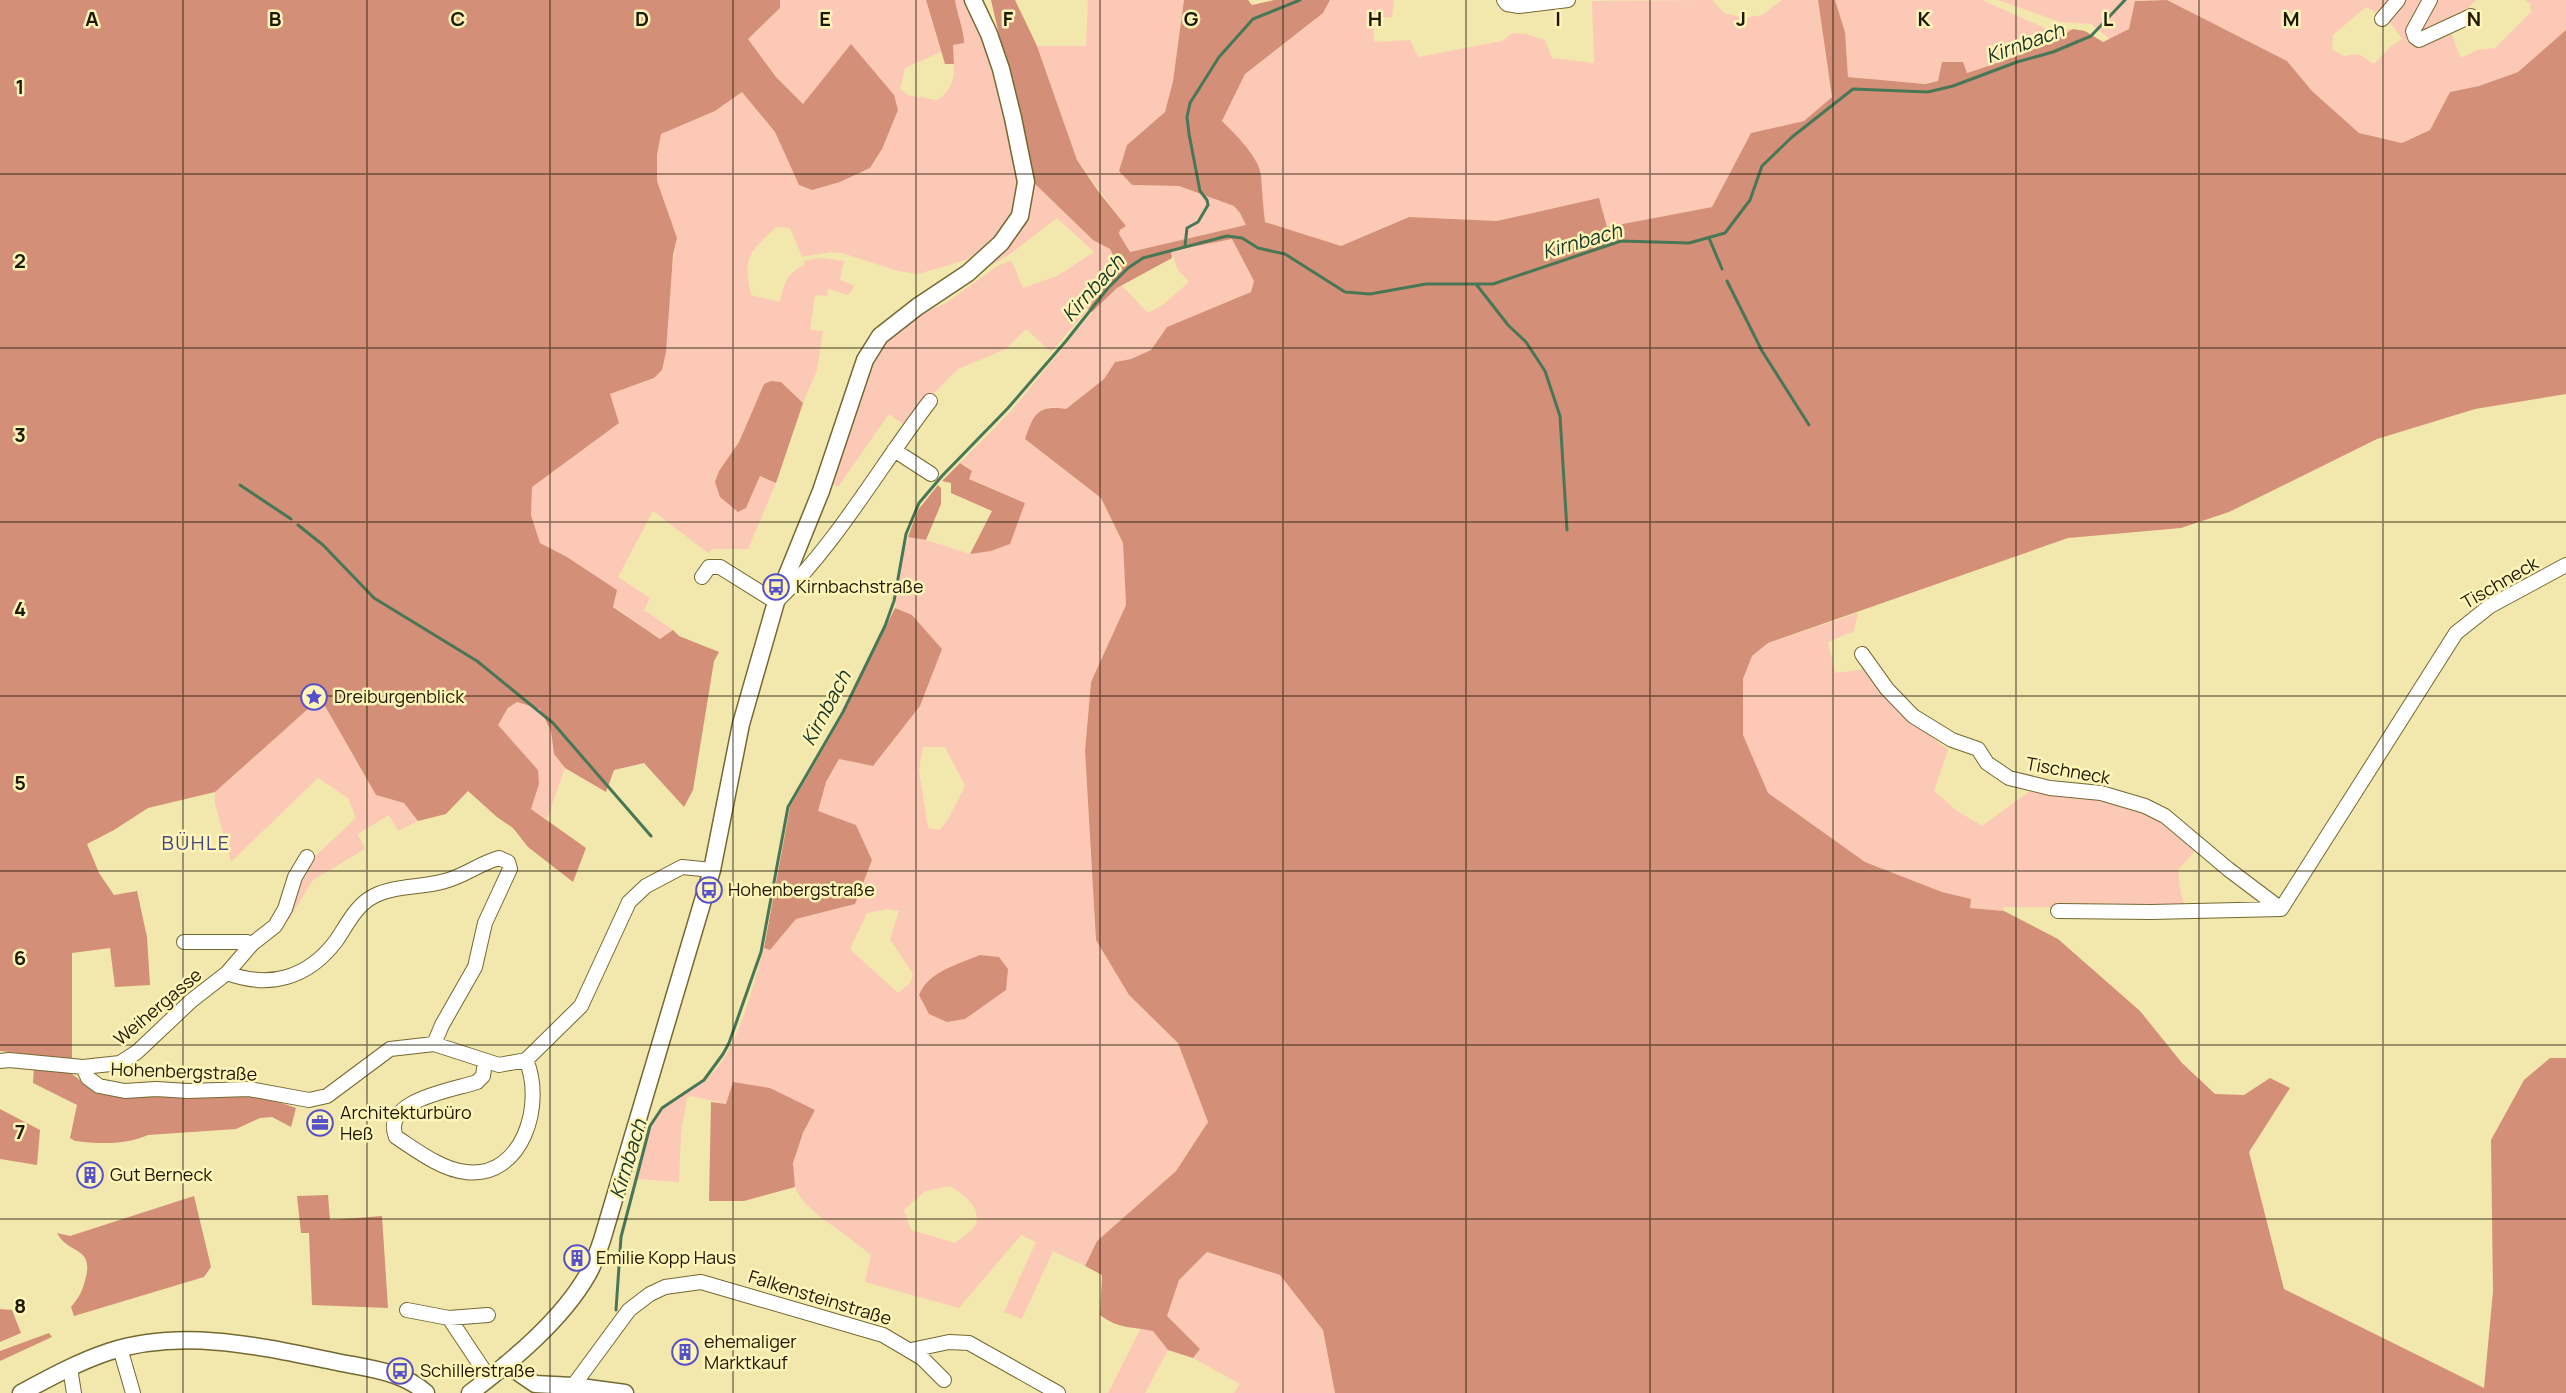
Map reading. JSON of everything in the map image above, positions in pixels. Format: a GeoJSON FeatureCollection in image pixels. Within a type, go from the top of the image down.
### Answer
{"type":"FeatureCollection","features":[{"type":"Feature","properties":{"kind":"main road"},"geometry":{"type":"LineString","coordinates":[[470,1393],[529,1343],[568,1303],[588,1274],[610,1216],[712,870],[741,724],[776,602],[821,491],[865,360],[880,336],[917,307],[968,273],[1001,243],[1020,216],[1026,182],[1013,118],[1001,69],[989,34],[973,0]]}},
{"type":"Feature","properties":{"kind":"main road"},"geometry":{"type":"LineString","coordinates":[[21,1393],[70,1368],[120,1348],[180,1339],[243,1344],[385,1372],[411,1381],[423,1392]]}},
{"type":"Feature","properties":{"kind":"main road"},"geometry":{"type":"LineString","coordinates":[[506,1364],[535,1384],[625,1393]]}},
{"type":"Feature","properties":{"kind":"street"},"geometry":{"type":"LineString","coordinates":[[1504,0],[1507,4],[1519,6],[1568,0]]}},
{"type":"Feature","properties":{"kind":"street"},"geometry":{"type":"LineString","coordinates":[[2382,19],[2398,0]]}},
{"type":"Feature","properties":{"kind":"street"},"geometry":{"type":"LineString","coordinates":[[2430,0],[2413,31],[2415,37],[2419,39],[2471,16]]}},
{"type":"Feature","properties":{"kind":"street"},"geometry":{"type":"LineString","coordinates":[[702,577],[709,567],[720,567],[776,602],[801,576],[930,400]]}},
{"type":"Feature","properties":{"kind":"street"},"geometry":{"type":"LineString","coordinates":[[894,450],[931,474]]}},
{"type":"Feature","properties":{"kind":"street","name":"Tischneck"},"geometry":{"type":"LineString","coordinates":[[1862,654],[1887,689],[1913,716],[1952,740],[1978,750],[1987,763],[2009,778],[2050,788],[2101,793],[2145,806],[2165,816],[2228,869],[2281,909],[2456,633],[2490,606],[2566,565]]}},
{"type":"Feature","properties":{"kind":"street","name":"Weihergasse"},"geometry":{"type":"LineString","coordinates":[[0,1061],[83,1067],[120,1063],[137,1052],[191,1001],[227,973],[252,944],[276,926],[285,909],[295,877],[307,858]]}},
{"type":"Feature","properties":{"kind":"street"},"geometry":{"type":"LineString","coordinates":[[227,973],[263,981],[304,971],[320,959],[359,906],[373,896],[388,891],[446,881],[484,862],[499,858],[508,862],[510,869],[485,922],[475,967],[442,1025],[434,1044]]}},
{"type":"Feature","properties":{"kind":"street"},"geometry":{"type":"LineString","coordinates":[[485,1061],[483,1076],[477,1082],[408,1105],[397,1114],[393,1130],[396,1137],[457,1170],[484,1171],[502,1163],[521,1142],[532,1114],[531,1072],[526,1060],[581,1006],[629,902],[646,885],[682,867],[712,870]]}},
{"type":"Feature","properties":{"kind":"street"},"geometry":{"type":"LineString","coordinates":[[2058,911],[2151,912],[2281,909]]}},
{"type":"Feature","properties":{"kind":"street","name":"Weihergasse"},"geometry":{"type":"LineString","coordinates":[[184,942],[247,942],[252,944]]}},
{"type":"Feature","properties":{"kind":"street","name":"Hohenbergstraße"},"geometry":{"type":"LineString","coordinates":[[83,1067],[88,1078],[99,1086],[125,1091],[249,1089],[309,1100],[327,1096],[390,1049],[434,1044],[499,1065],[526,1060]]}},
{"type":"Feature","properties":{"kind":"street","name":"Falkensteinstraße"},"geometry":{"type":"LineString","coordinates":[[573,1386],[629,1310],[650,1294],[665,1287],[701,1282],[883,1335],[911,1350],[944,1380]]}},
{"type":"Feature","properties":{"kind":"street"},"geometry":{"type":"LineString","coordinates":[[407,1310],[448,1318],[489,1314]]}},
{"type":"Feature","properties":{"kind":"street"},"geometry":{"type":"LineString","coordinates":[[448,1318],[489,1378]]}},
{"type":"Feature","properties":{"kind":"street"},"geometry":{"type":"LineString","coordinates":[[911,1350],[949,1342],[969,1343],[1058,1393]]}},
{"type":"Feature","properties":{"kind":"street"},"geometry":{"type":"LineString","coordinates":[[120,1348],[132,1393]]}},
{"type":"Feature","properties":{"kind":"street"},"geometry":{"type":"LineString","coordinates":[[70,1368],[74,1393]]}},
{"type":"Feature","properties":{"kind":"shaded area"},"geometry":{"type":"Polygon","coordinates":[[[0,0],[780,0],[780,8],[748,39],[776,77],[803,104],[851,44],[894,95],[898,110],[882,149],[870,168],[840,182],[812,190],[799,185],[775,132],[742,92],[715,111],[661,134],[657,155],[657,181],[677,238],[673,255],[666,352],[662,370],[654,378],[610,394],[619,423],[532,487],[531,515],[540,543],[567,557],[617,590],[613,607],[660,639],[673,630],[679,636],[719,652],[714,661],[693,790],[684,807],[644,763],[614,770],[606,792],[565,768],[554,754],[551,731],[540,709],[517,702],[508,708],[498,725],[538,770],[539,784],[531,809],[586,848],[573,882],[528,847],[513,828],[468,791],[446,814],[418,821],[404,803],[376,795],[325,706],[309,708],[215,792],[148,808],[87,844],[99,873],[114,895],[137,891],[147,937],[150,985],[115,987],[110,948],[72,953],[72,1059],[0,1051],[0,0]]]}},
{"type":"Feature","properties":{"kind":"shaded area"},"geometry":{"type":"Polygon","coordinates":[[[780,0],[926,0],[941,52],[905,68],[900,89],[908,95],[937,100],[944,95],[952,83],[953,45],[964,34],[955,0],[966,0],[987,52],[1002,105],[1016,171],[1015,201],[1002,227],[974,255],[966,260],[918,274],[898,271],[842,253],[831,252],[802,257],[790,228],[776,227],[754,250],[748,263],[751,295],[780,302],[790,275],[805,265],[804,261],[821,258],[844,261],[840,280],[855,286],[848,295],[828,289],[827,296],[815,295],[810,330],[823,331],[817,370],[803,403],[781,382],[764,384],[739,442],[719,471],[746,508],[760,476],[776,483],[748,549],[712,549],[708,553],[653,511],[618,577],[650,598],[644,610],[673,630],[661,639],[613,606],[616,590],[567,557],[540,543],[531,515],[532,487],[610,394],[654,378],[677,238],[657,181],[657,155],[661,134],[715,111],[742,92],[775,132],[799,185],[812,190],[840,182],[870,168],[882,149],[889,129],[803,104],[776,77],[748,39],[780,8],[780,0]]]}},
{"type":"Feature","properties":{"kind":"shaded area"},"geometry":{"type":"Polygon","coordinates":[[[926,0],[955,0],[964,43],[953,45],[954,64],[945,64],[926,0]]]}},
{"type":"Feature","properties":{"kind":"shaded area"},"geometry":{"type":"Polygon","coordinates":[[[991,0],[1015,0],[1037,46],[1077,160],[1126,226],[1120,230],[1119,234],[1130,252],[1246,225],[1234,206],[1179,186],[1132,185],[1119,171],[1127,145],[1165,112],[1173,81],[1184,0],[1248,0],[1252,5],[1274,0],[1330,0],[1323,13],[1245,74],[1222,121],[1245,146],[1259,168],[1265,222],[1341,246],[1409,217],[1497,221],[1599,198],[1607,227],[1712,207],[1751,133],[1804,121],[1832,97],[1818,0],[1835,0],[1845,32],[1848,77],[1925,84],[1938,81],[1942,62],[1963,62],[1967,73],[2034,49],[2073,29],[2085,31],[2103,42],[2129,29],[2135,1],[2167,0],[2287,61],[2312,91],[2359,133],[2402,143],[2430,130],[2450,92],[2479,86],[2518,72],[2566,30],[2566,394],[2475,409],[2377,439],[2229,512],[2181,528],[2068,538],[1768,643],[1752,656],[1743,679],[1743,735],[1768,793],[1865,862],[1942,892],[1971,899],[1970,908],[2004,911],[2058,939],[2140,1011],[2182,1063],[2215,1094],[2244,1095],[2270,1078],[2290,1088],[2249,1152],[2284,1289],[2484,1388],[2493,1291],[2491,1140],[2524,1080],[2550,1058],[2566,1058],[2566,1393],[1335,1393],[1323,1330],[1280,1275],[1207,1252],[1179,1280],[1167,1316],[1200,1349],[1193,1358],[1168,1350],[1153,1331],[1120,1325],[1100,1315],[1102,1275],[1085,1266],[1097,1241],[1176,1171],[1208,1122],[1178,1043],[1129,995],[1096,940],[1085,751],[1091,682],[1126,605],[1123,543],[1101,498],[1025,439],[1038,413],[1049,408],[1066,409],[1104,379],[1115,362],[1131,359],[1151,350],[1167,327],[1251,292],[1254,281],[1232,239],[1171,251],[1172,258],[1117,288],[1092,312],[1088,309],[1118,264],[1110,249],[1093,240],[1033,182],[991,0]]]}},
{"type":"Feature","properties":{"kind":"shaded area"},"geometry":{"type":"Polygon","coordinates":[[[1088,0],[1184,0],[1173,81],[1165,112],[1127,145],[1132,185],[1179,186],[1234,206],[1247,226],[1129,252],[1119,234],[1120,230],[1126,226],[1077,160],[1037,46],[1086,46],[1088,0]]]}},
{"type":"Feature","properties":{"kind":"shaded area"},"geometry":{"type":"Polygon","coordinates":[[[1330,0],[1394,0],[1392,17],[1373,18],[1374,42],[1410,40],[1418,57],[1502,41],[1513,33],[1526,34],[1545,40],[1552,58],[1594,63],[1592,1],[1712,0],[1724,13],[1744,18],[1762,15],[1782,0],[1818,0],[1832,97],[1804,122],[1751,133],[1712,207],[1607,227],[1599,199],[1497,221],[1409,217],[1341,246],[1265,222],[1260,187],[1261,172],[1222,121],[1245,74],[1323,13],[1330,0]]]}},
{"type":"Feature","properties":{"kind":"shaded area"},"geometry":{"type":"Polygon","coordinates":[[[1835,0],[1982,0],[2047,29],[2073,29],[2002,63],[1961,76],[1926,83],[1848,77],[1845,32],[1835,0]]]}},
{"type":"Feature","properties":{"kind":"shaded area"},"geometry":{"type":"Polygon","coordinates":[[[1998,0],[2145,0],[2135,1],[2129,29],[2110,39],[2091,24],[2060,22],[1998,0]]]}},
{"type":"Feature","properties":{"kind":"shaded area"},"geometry":{"type":"Polygon","coordinates":[[[2167,0],[2476,0],[2460,18],[2447,23],[2461,58],[2477,50],[2495,48],[2531,12],[2530,3],[2525,0],[2566,0],[2566,30],[2518,72],[2479,86],[2450,92],[2430,130],[2402,143],[2359,133],[2312,91],[2287,61],[2167,0]],[[2366,7],[2333,35],[2332,49],[2344,56],[2359,54],[2374,64],[2390,47],[2402,39],[2387,18],[2366,7]]]}},
{"type":"Feature","properties":{"kind":"shaded area"},"geometry":{"type":"Polygon","coordinates":[[[1033,182],[1093,240],[1110,249],[1118,264],[1088,309],[1051,352],[1026,329],[1006,349],[958,369],[929,398],[907,427],[889,414],[838,487],[830,483],[853,422],[864,382],[876,352],[885,339],[920,314],[946,303],[996,267],[1011,260],[1023,288],[1057,276],[1094,252],[1057,218],[1009,255],[979,272],[1033,182]]]}},
{"type":"Feature","properties":{"kind":"shaded area"},"geometry":{"type":"Polygon","coordinates":[[[1232,239],[1254,281],[1251,292],[1167,327],[1151,350],[1131,359],[1115,362],[1104,379],[1066,409],[1049,407],[1025,439],[1101,498],[1123,543],[1126,605],[1091,682],[1085,751],[1096,940],[1129,995],[1178,1043],[1208,1122],[1176,1171],[1097,1241],[1085,1266],[1053,1251],[1022,1319],[1004,1312],[1036,1242],[1021,1235],[959,1308],[865,1282],[871,1255],[812,1210],[801,1197],[794,1182],[794,1164],[800,1140],[815,1110],[726,1104],[692,1096],[687,1098],[681,1132],[679,1182],[637,1179],[648,1136],[657,1116],[673,1101],[707,1078],[726,1055],[740,1026],[764,948],[770,950],[796,919],[855,904],[872,860],[856,825],[817,811],[826,782],[839,759],[873,766],[920,706],[941,649],[912,615],[895,608],[900,570],[908,537],[926,540],[970,554],[1025,503],[968,478],[967,466],[960,463],[1011,411],[1092,312],[1117,288],[1122,286],[1148,313],[1164,304],[1189,282],[1178,270],[1171,251],[1232,239]],[[923,747],[919,770],[928,828],[939,830],[946,823],[965,786],[945,747],[923,747]],[[888,909],[867,913],[850,949],[898,993],[910,983],[913,974],[890,939],[899,911],[888,909]],[[950,1186],[925,1191],[904,1210],[911,1230],[955,1243],[973,1229],[977,1217],[976,1211],[960,1193],[950,1186]]]}},
{"type":"Feature","properties":{"kind":"shaded area"},"geometry":{"type":"Polygon","coordinates":[[[771,381],[781,382],[803,403],[776,483],[760,476],[746,508],[738,512],[720,497],[715,482],[719,471],[739,442],[764,384],[771,381]]]}},
{"type":"Feature","properties":{"kind":"shaded area"},"geometry":{"type":"Polygon","coordinates":[[[960,463],[972,471],[969,479],[1025,503],[1010,544],[991,551],[970,554],[992,511],[951,493],[951,483],[942,481],[960,463]]]}},
{"type":"Feature","properties":{"kind":"shaded area"},"geometry":{"type":"Polygon","coordinates":[[[938,485],[941,488],[941,504],[926,540],[908,537],[918,510],[938,485]]]}},
{"type":"Feature","properties":{"kind":"shaded area"},"geometry":{"type":"Polygon","coordinates":[[[895,608],[912,615],[942,649],[920,706],[873,766],[839,759],[826,782],[818,811],[856,825],[872,860],[855,904],[796,919],[770,950],[764,948],[790,807],[844,713],[895,608]]]}},
{"type":"Feature","properties":{"kind":"shaded area"},"geometry":{"type":"Polygon","coordinates":[[[1858,613],[1854,631],[1828,642],[1835,673],[1868,669],[1909,719],[1948,750],[1934,791],[1956,810],[1982,826],[2034,788],[2104,798],[2151,813],[2172,827],[2197,849],[2178,870],[2181,894],[2186,908],[2003,907],[2004,911],[1970,908],[1970,899],[1942,892],[1865,862],[1767,793],[1743,735],[1743,679],[1752,656],[1768,643],[1858,613]]]}},
{"type":"Feature","properties":{"kind":"shaded area"},"geometry":{"type":"Polygon","coordinates":[[[517,702],[540,709],[551,731],[554,754],[565,768],[547,819],[531,809],[539,784],[498,725],[509,708],[517,702]]]}},
{"type":"Feature","properties":{"kind":"shaded area"},"geometry":{"type":"Polygon","coordinates":[[[325,706],[376,795],[404,803],[418,821],[398,831],[389,815],[358,834],[365,849],[313,880],[287,922],[285,915],[309,862],[356,818],[348,798],[318,778],[231,862],[215,804],[215,792],[309,708],[325,706]]]}},
{"type":"Feature","properties":{"kind":"shaded area"},"geometry":{"type":"Polygon","coordinates":[[[980,955],[999,957],[1008,969],[1006,990],[965,1019],[947,1022],[929,1014],[919,995],[930,980],[945,970],[980,955]]]}},
{"type":"Feature","properties":{"kind":"shaded area"},"geometry":{"type":"Polygon","coordinates":[[[34,1066],[69,1072],[91,1088],[143,1094],[247,1094],[296,1108],[291,1127],[272,1117],[260,1118],[236,1129],[148,1135],[131,1141],[112,1143],[75,1141],[70,1138],[77,1105],[33,1083],[34,1066]]]}},
{"type":"Feature","properties":{"kind":"shaded area"},"geometry":{"type":"Polygon","coordinates":[[[733,1082],[770,1088],[815,1110],[803,1133],[793,1163],[795,1187],[744,1201],[709,1201],[711,1102],[726,1104],[733,1082]]]}},
{"type":"Feature","properties":{"kind":"shaded area"},"geometry":{"type":"Polygon","coordinates":[[[0,1109],[40,1130],[37,1165],[0,1159],[0,1109]]]}},
{"type":"Feature","properties":{"kind":"shaded area"},"geometry":{"type":"Polygon","coordinates":[[[328,1195],[330,1220],[382,1216],[388,1308],[312,1305],[309,1233],[301,1233],[297,1196],[328,1195]]]}},
{"type":"Feature","properties":{"kind":"shaded area"},"geometry":{"type":"Polygon","coordinates":[[[194,1196],[211,1267],[204,1277],[74,1316],[71,1307],[84,1285],[86,1260],[57,1233],[70,1236],[194,1196]]]}},
{"type":"Feature","properties":{"kind":"shaded area"},"geometry":{"type":"Polygon","coordinates":[[[1207,1252],[1280,1275],[1323,1330],[1335,1393],[1234,1393],[1240,1384],[1193,1358],[1199,1349],[1166,1317],[1179,1280],[1207,1252]]]}},
{"type":"Feature","properties":{"kind":"shaded area"},"geometry":{"type":"Polygon","coordinates":[[[0,1309],[12,1310],[21,1333],[0,1342],[0,1309]]]}},
{"type":"Feature","properties":{"kind":"shaded area"},"geometry":{"type":"Polygon","coordinates":[[[1141,1328],[1154,1331],[1168,1350],[1145,1393],[1108,1393],[1141,1328]]]}},
{"type":"Feature","properties":{"kind":"shaded area"},"geometry":{"type":"Polygon","coordinates":[[[49,1333],[52,1337],[0,1361],[0,1351],[49,1333]]]}},
{"type":"Feature","properties":{"kind":"waterway"},"geometry":{"type":"LineString","coordinates":[[1185,246],[1187,228],[1198,222],[1208,205],[1200,191],[1189,134],[1187,117],[1190,103],[1219,57],[1253,19],[1300,0]]}},
{"type":"Feature","properties":{"kind":"waterway","name":"Kirnbach"},"geometry":{"type":"LineString","coordinates":[[616,1310],[621,1237],[650,1126],[662,1108],[704,1080],[729,1043],[761,952],[788,807],[843,712],[885,626],[894,601],[906,534],[919,503],[1008,408],[1108,288],[1128,268],[1143,258],[1227,236],[1242,238],[1258,248],[1285,254],[1345,292],[1370,294],[1426,284],[1493,284],[1621,241],[1689,243],[1725,233],[1750,200],[1762,166],[1792,137],[1853,89],[1928,92],[1953,86],[2017,62],[2053,52],[2091,36],[2125,0]]}},
{"type":"Feature","properties":{"kind":"waterway"},"geometry":{"type":"LineString","coordinates":[[1709,238],[1722,269]]}},
{"type":"Feature","properties":{"kind":"waterway"},"geometry":{"type":"LineString","coordinates":[[1727,281],[1762,351],[1809,425]]}},
{"type":"Feature","properties":{"kind":"waterway"},"geometry":{"type":"LineString","coordinates":[[1476,284],[1508,325],[1526,342],[1545,371],[1560,416],[1567,530]]}},
{"type":"Feature","properties":{"kind":"waterway"},"geometry":{"type":"LineString","coordinates":[[240,485],[291,519]]}},
{"type":"Feature","properties":{"kind":"waterway"},"geometry":{"type":"LineString","coordinates":[[298,525],[323,545],[374,598],[477,661],[553,723],[651,836]]}},
{"type":"Feature","properties":{"kind":"place","name":"Kirnbachstraße"},"geometry":{"type":"Point","coordinates":[776,587]}},
{"type":"Feature","properties":{"kind":"place","name":"Dreiburgenblick"},"geometry":{"type":"Point","coordinates":[314,697]}},
{"type":"Feature","properties":{"kind":"place","name":"Hohenbergstraße"},"geometry":{"type":"Point","coordinates":[709,890]}},
{"type":"Feature","properties":{"kind":"place","name":"Architekturbüro Heß"},"geometry":{"type":"Point","coordinates":[320,1123]}},
{"type":"Feature","properties":{"kind":"place","name":"Gut Berneck"},"geometry":{"type":"Point","coordinates":[90,1175]}},
{"type":"Feature","properties":{"kind":"place","name":"Emilie Kopp Haus"},"geometry":{"type":"Point","coordinates":[577,1258]}},
{"type":"Feature","properties":{"kind":"place","name":"ehemaliger Marktkauf"},"geometry":{"type":"Point","coordinates":[685,1352]}},
{"type":"Feature","properties":{"kind":"place","name":"Schillerstraße"},"geometry":{"type":"Point","coordinates":[400,1371]}},
{"type":"Feature","properties":{"kind":"district","name":"BÜHLE"},"geometry":{"type":"Point","coordinates":[196,843]}}]}
